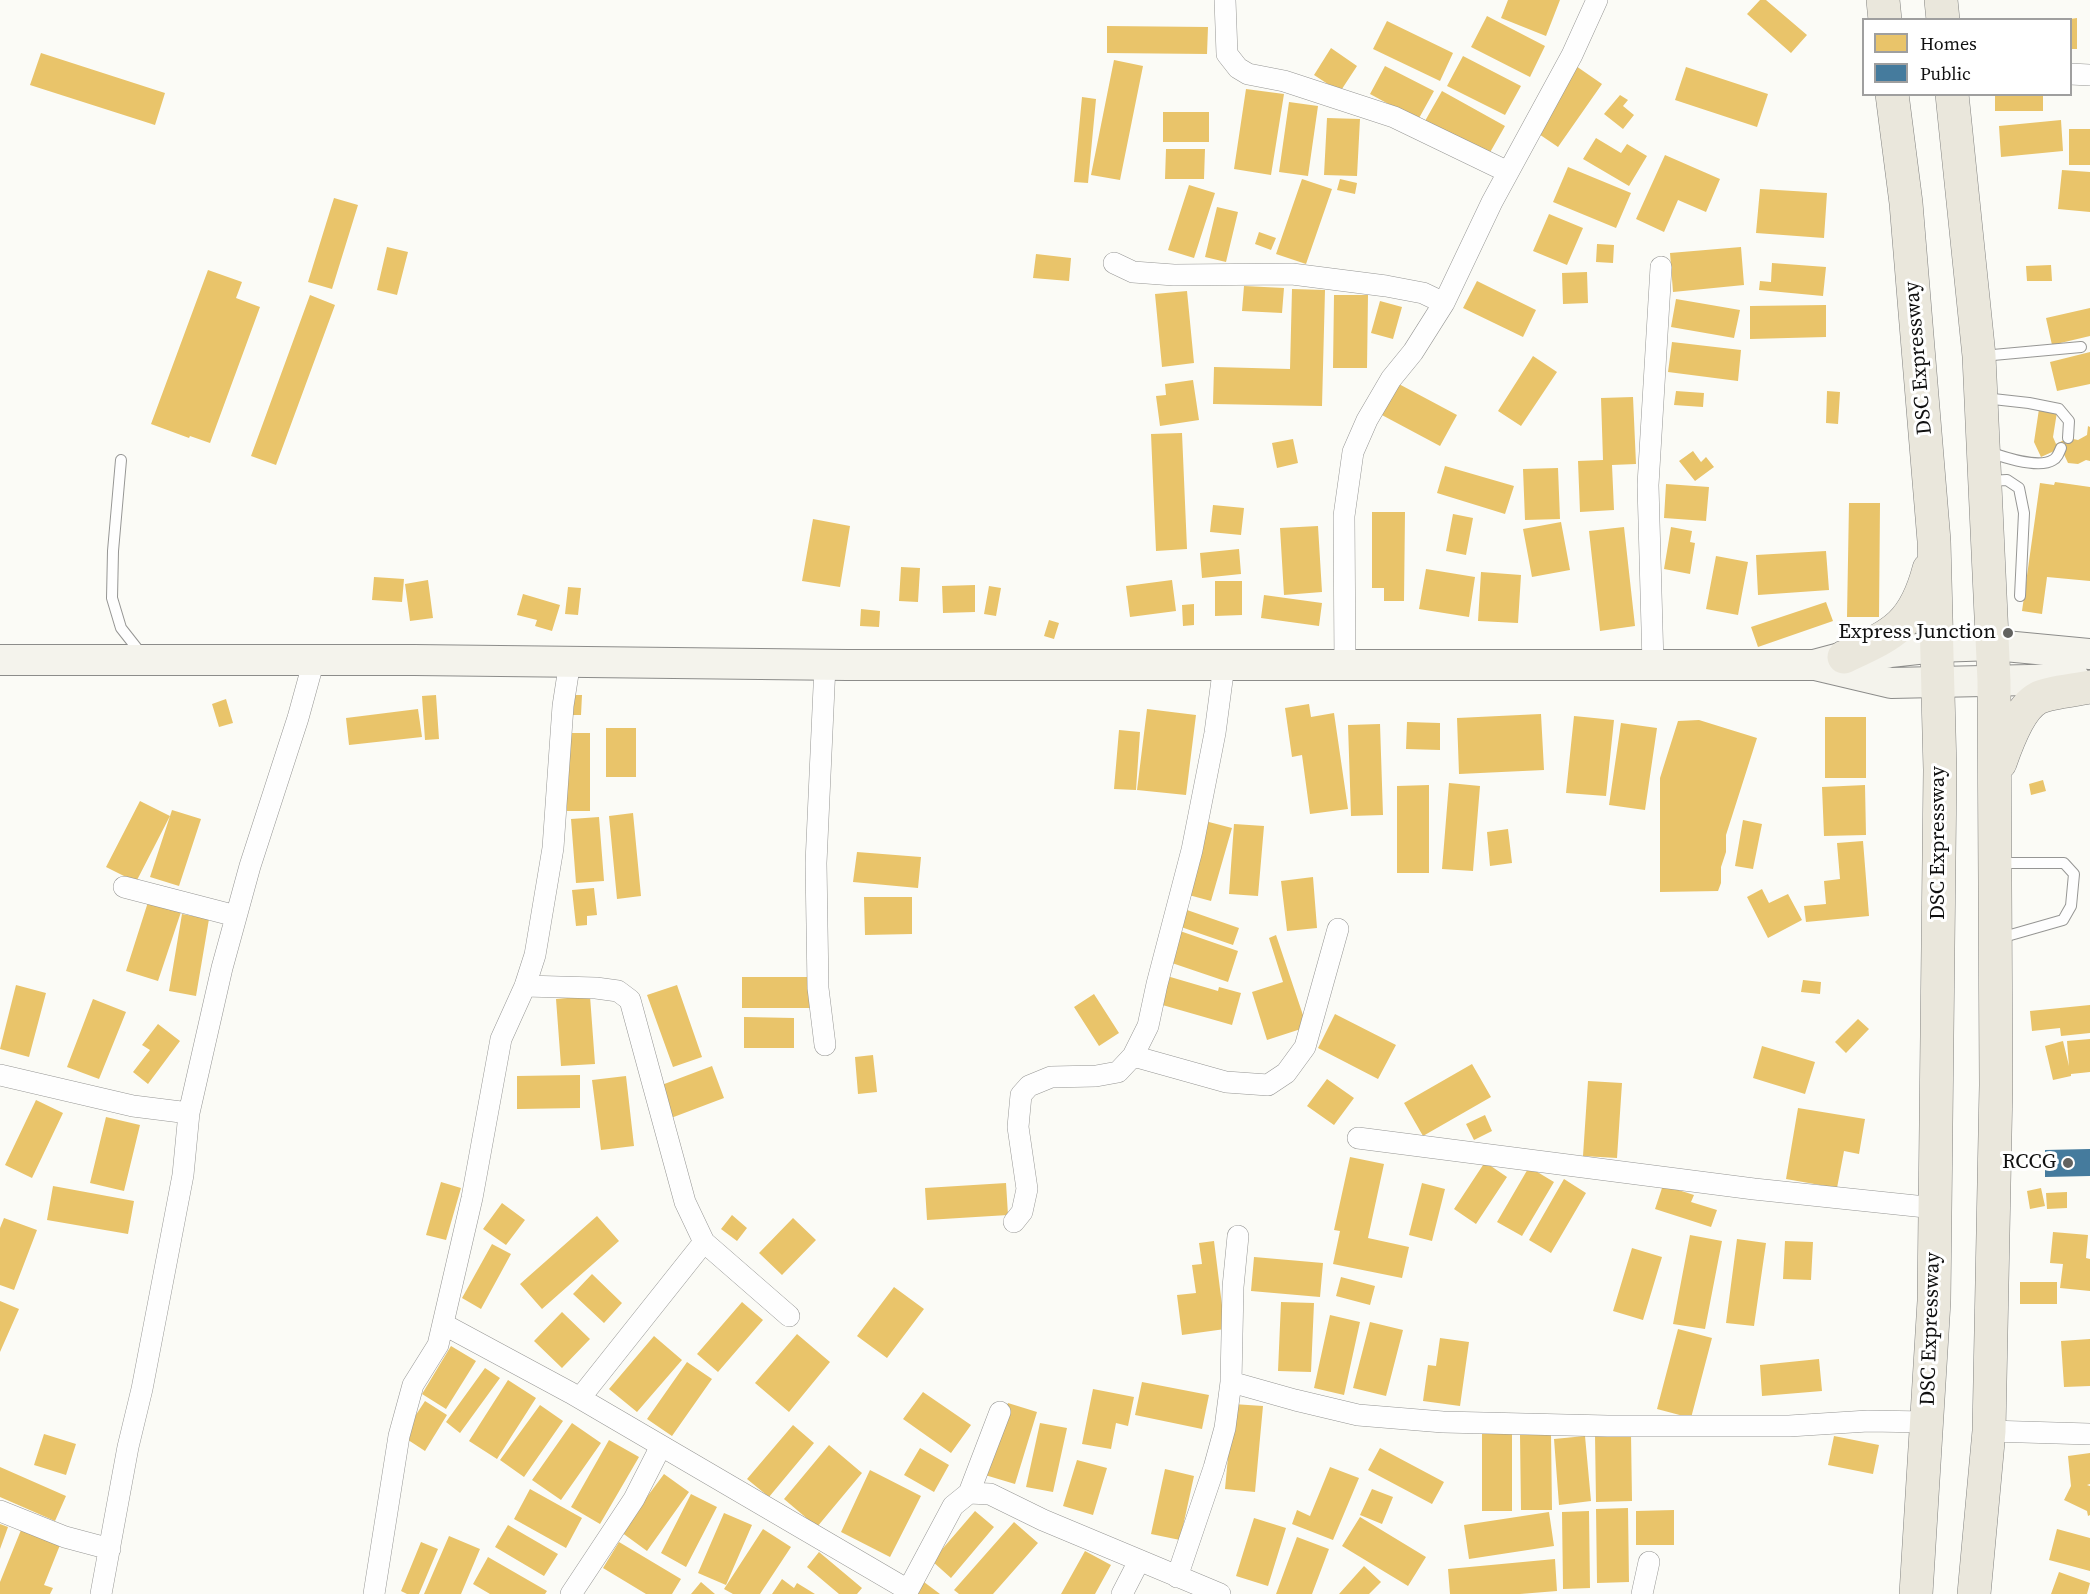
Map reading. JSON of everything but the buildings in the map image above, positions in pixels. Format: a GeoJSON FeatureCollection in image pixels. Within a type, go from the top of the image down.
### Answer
{"type":"FeatureCollection","features":[{"type":"Feature","properties":{"kind":"main road"},"geometry":{"type":"LineString","coordinates":[[1883,0],[1885,18]]}},
{"type":"Feature","properties":{"kind":"main road"},"geometry":{"type":"LineString","coordinates":[[1941,0],[1943,18]]}},
{"type":"Feature","properties":{"kind":"main road","name":"DSC Expressway"},"geometry":{"type":"LineString","coordinates":[[1892,96],[1906,203],[1934,541],[1940,770],[1934,1301],[1916,1594]]}},
{"type":"Feature","properties":{"kind":"main road"},"geometry":{"type":"LineString","coordinates":[[1952,96],[1979,356],[1994,645],[1996,1084],[1989,1431],[1974,1594]]}},
{"type":"Feature","properties":{"kind":"main road"},"geometry":{"type":"LineString","coordinates":[[1829,661],[1889,635],[1909,616],[1928,572],[1934,541]]}},
{"type":"Feature","properties":{"kind":"main road"},"geometry":{"type":"LineString","coordinates":[[0,660],[1345,666],[1829,661],[1936,647],[1994,645],[2090,654]]}},
{"type":"Feature","properties":{"kind":"main road"},"geometry":{"type":"LineString","coordinates":[[1829,661],[1891,683],[2090,679]]}},
{"type":"Feature","properties":{"kind":"main road"},"geometry":{"type":"LineString","coordinates":[[1995,779],[2009,739],[2026,709],[2039,698],[2090,687]]}},
{"type":"Feature","properties":{"kind":"street"},"geometry":{"type":"LineString","coordinates":[[1225,0],[1227,54],[1238,68],[1248,74],[1284,81],[1394,117],[1508,172]]}},
{"type":"Feature","properties":{"kind":"street"},"geometry":{"type":"LineString","coordinates":[[1345,666],[1344,516],[1353,452],[1367,420],[1391,379],[1413,352],[1444,303],[1492,202],[1572,55],[1597,0]]}},
{"type":"Feature","properties":{"kind":"street"},"geometry":{"type":"LineString","coordinates":[[2072,74],[2090,75]]}},
{"type":"Feature","properties":{"kind":"street"},"geometry":{"type":"LineString","coordinates":[[1114,263],[1133,272],[1174,275],[1270,273],[1315,277],[1423,293],[1444,303]]}},
{"type":"Feature","properties":{"kind":"street"},"geometry":{"type":"LineString","coordinates":[[1653,664],[1648,485],[1661,267]]}},
{"type":"Feature","properties":{"kind":"street"},"geometry":{"type":"LineString","coordinates":[[101,1594],[183,1175],[189,1113],[222,968],[249,866],[298,718],[314,660]]}},
{"type":"Feature","properties":{"kind":"street"},"geometry":{"type":"LineString","coordinates":[[374,1594],[399,1436],[413,1385],[438,1345],[472,1198],[501,1039],[525,986],[541,928],[553,848],[563,706],[570,661]]}},
{"type":"Feature","properties":{"kind":"street"},"geometry":{"type":"LineString","coordinates":[[825,664],[816,863],[818,988],[825,1045]]}},
{"type":"Feature","properties":{"kind":"street"},"geometry":{"type":"LineString","coordinates":[[1014,1222],[1022,1212],[1027,1189],[1018,1127],[1021,1095],[1029,1086],[1051,1077],[1096,1076],[1118,1071],[1133,1056],[1148,1026],[1192,850],[1215,733],[1224,665]]}},
{"type":"Feature","properties":{"kind":"street"},"geometry":{"type":"LineString","coordinates":[[124,887],[236,916]]}},
{"type":"Feature","properties":{"kind":"street"},"geometry":{"type":"LineString","coordinates":[[1133,1056],[1226,1082],[1268,1085],[1286,1073],[1305,1047],[1338,929]]}},
{"type":"Feature","properties":{"kind":"street"},"geometry":{"type":"LineString","coordinates":[[525,986],[596,988],[618,991],[630,1000],[685,1202],[704,1242],[789,1316]]}},
{"type":"Feature","properties":{"kind":"street"},"geometry":{"type":"LineString","coordinates":[[0,1076],[133,1106],[189,1113]]}},
{"type":"Feature","properties":{"kind":"street"},"geometry":{"type":"LineString","coordinates":[[1358,1138],[1754,1189],[1935,1208]]}},
{"type":"Feature","properties":{"kind":"street"},"geometry":{"type":"LineString","coordinates":[[1177,1577],[1225,1428],[1232,1382],[1233,1287],[1238,1236]]}},
{"type":"Feature","properties":{"kind":"street"},"geometry":{"type":"LineString","coordinates":[[580,1398],[704,1242]]}},
{"type":"Feature","properties":{"kind":"street"},"geometry":{"type":"LineString","coordinates":[[443,1324],[580,1398],[907,1592],[953,1506],[969,1493],[1000,1412]]}},
{"type":"Feature","properties":{"kind":"street"},"geometry":{"type":"LineString","coordinates":[[1232,1382],[1358,1415],[1443,1422],[1608,1426],[1789,1426],[1868,1421],[1927,1422]]}},
{"type":"Feature","properties":{"kind":"street"},"geometry":{"type":"LineString","coordinates":[[1989,1431],[2090,1434]]}},
{"type":"Feature","properties":{"kind":"street"},"geometry":{"type":"LineString","coordinates":[[576,1592],[634,1498],[662,1446]]}},
{"type":"Feature","properties":{"kind":"street"},"geometry":{"type":"LineString","coordinates":[[969,1493],[990,1494],[1043,1520],[1220,1594]]}},
{"type":"Feature","properties":{"kind":"street"},"geometry":{"type":"LineString","coordinates":[[0,1511],[64,1537],[110,1549]]}},
{"type":"Feature","properties":{"kind":"street"},"geometry":{"type":"LineString","coordinates":[[1122,1594],[1138,1561]]}},
{"type":"Feature","properties":{"kind":"street"},"geometry":{"type":"LineString","coordinates":[[1642,1594],[1649,1562]]}},
{"type":"Feature","properties":{"kind":"lane"},"geometry":{"type":"LineString","coordinates":[[1979,356],[2081,347]]}},
{"type":"Feature","properties":{"kind":"lane"},"geometry":{"type":"LineString","coordinates":[[1981,398],[2029,403],[2059,410],[2069,421],[2068,438]]}},
{"type":"Feature","properties":{"kind":"lane"},"geometry":{"type":"LineString","coordinates":[[1985,465],[2052,462],[2061,448]]}},
{"type":"Feature","properties":{"kind":"lane"},"geometry":{"type":"LineString","coordinates":[[121,460],[113,551],[112,598],[121,628],[147,661]]}},
{"type":"Feature","properties":{"kind":"lane"},"geometry":{"type":"LineString","coordinates":[[1985,465],[2019,488],[2024,513],[2020,596]]}},
{"type":"Feature","properties":{"kind":"lane"},"geometry":{"type":"LineString","coordinates":[[1996,863],[2064,864],[2074,874],[2071,906],[2062,920],[1996,939]]}},
{"type":"Feature","properties":{"kind":"place","name":"Express Junction"},"geometry":{"type":"Point","coordinates":[2008,633]}},
{"type":"Feature","properties":{"kind":"place","name":"RCCG"},"geometry":{"type":"Point","coordinates":[2068,1163]}}]}
